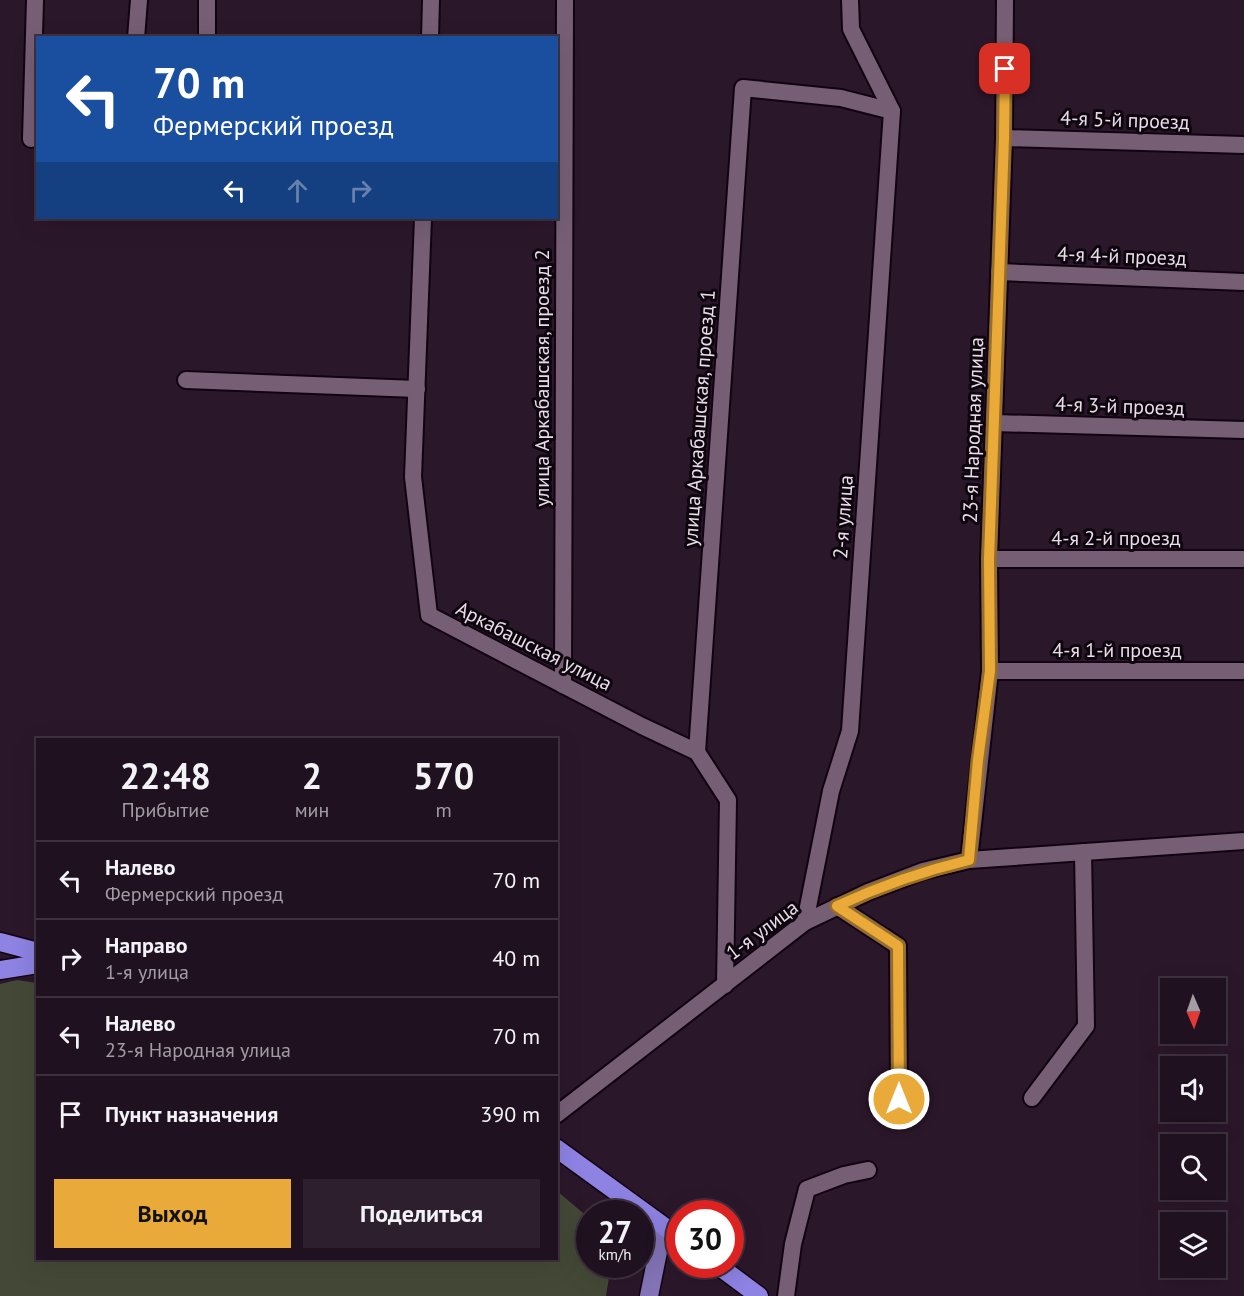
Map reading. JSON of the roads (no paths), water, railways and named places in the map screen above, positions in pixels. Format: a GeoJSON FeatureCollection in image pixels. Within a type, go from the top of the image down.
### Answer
{"type":"FeatureCollection","features":[{"type":"Feature","properties":{"kind":"highway"},"geometry":{"type":"LineString","coordinates":[[0,942],[36,951]]}},
{"type":"Feature","properties":{"kind":"highway"},"geometry":{"type":"LineString","coordinates":[[0,970],[36,964]]}},
{"type":"Feature","properties":{"kind":"highway"},"geometry":{"type":"LineString","coordinates":[[558,1149],[666,1229]]}},
{"type":"Feature","properties":{"kind":"highway"},"geometry":{"type":"LineString","coordinates":[[735,1278],[759,1296]]}},
{"type":"Feature","properties":{"kind":"main road"},"geometry":{"type":"LineString","coordinates":[[649,1296],[663,1227]]}},
{"type":"Feature","properties":{"kind":"street"},"geometry":{"type":"LineString","coordinates":[[31,139],[35,0]]}},
{"type":"Feature","properties":{"kind":"street"},"geometry":{"type":"LineString","coordinates":[[136,36],[139,0]]}},
{"type":"Feature","properties":{"kind":"street"},"geometry":{"type":"LineString","coordinates":[[207,0],[207,36]]}},
{"type":"Feature","properties":{"kind":"street"},"geometry":{"type":"LineString","coordinates":[[430,36],[431,0]]}},
{"type":"Feature","properties":{"kind":"street","name":"улица Аркабашская, проезд 2"},"geometry":{"type":"LineString","coordinates":[[562,685],[565,0]]}},
{"type":"Feature","properties":{"kind":"street"},"geometry":{"type":"LineString","coordinates":[[850,0],[851,30],[892,111]]}},
{"type":"Feature","properties":{"kind":"street","name":"23-я Народная улица"},"geometry":{"type":"LineString","coordinates":[[969,860],[978,760],[990,671],[989,559],[1004,138],[1005,0]]}},
{"type":"Feature","properties":{"kind":"street","name":"улица Аркабашская, проезд 1"},"geometry":{"type":"LineString","coordinates":[[697,752],[743,88],[842,98],[892,111]]}},
{"type":"Feature","properties":{"kind":"street","name":"2-я улица"},"geometry":{"type":"LineString","coordinates":[[805,922],[831,791],[850,731],[892,111]]}},
{"type":"Feature","properties":{"kind":"street","name":"4-я 5-й проезд"},"geometry":{"type":"LineString","coordinates":[[1004,138],[1244,145]]}},
{"type":"Feature","properties":{"kind":"street","name":"Аркабашская улица"},"geometry":{"type":"LineString","coordinates":[[423,219],[414,477],[429,615],[697,752]]}},
{"type":"Feature","properties":{"kind":"street","name":"4-я 4-й проезд"},"geometry":{"type":"LineString","coordinates":[[999,272],[1244,282]]}},
{"type":"Feature","properties":{"kind":"street"},"geometry":{"type":"LineString","coordinates":[[186,380],[417,389]]}},
{"type":"Feature","properties":{"kind":"street","name":"4-я 3-й проезд"},"geometry":{"type":"LineString","coordinates":[[995,423],[1244,430]]}},
{"type":"Feature","properties":{"kind":"street","name":"4-я 2-й проезд"},"geometry":{"type":"LineString","coordinates":[[989,559],[1244,559]]}},
{"type":"Feature","properties":{"kind":"street","name":"4-я 1-й проезд"},"geometry":{"type":"LineString","coordinates":[[990,671],[1244,671]]}},
{"type":"Feature","properties":{"kind":"street"},"geometry":{"type":"LineString","coordinates":[[697,752],[728,800],[725,985]]}},
{"type":"Feature","properties":{"kind":"street","name":"1-я улица"},"geometry":{"type":"LineString","coordinates":[[558,1113],[805,922],[868,892],[923,871],[969,860],[1244,841]]}},
{"type":"Feature","properties":{"kind":"street"},"geometry":{"type":"LineString","coordinates":[[1032,1098],[1086,1026],[1083,852]]}},
{"type":"Feature","properties":{"kind":"street"},"geometry":{"type":"LineString","coordinates":[[837,906],[898,946],[899,1099]]}},
{"type":"Feature","properties":{"kind":"street"},"geometry":{"type":"LineString","coordinates":[[786,1296],[793,1244],[807,1189],[844,1175],[868,1170]]}}]}
